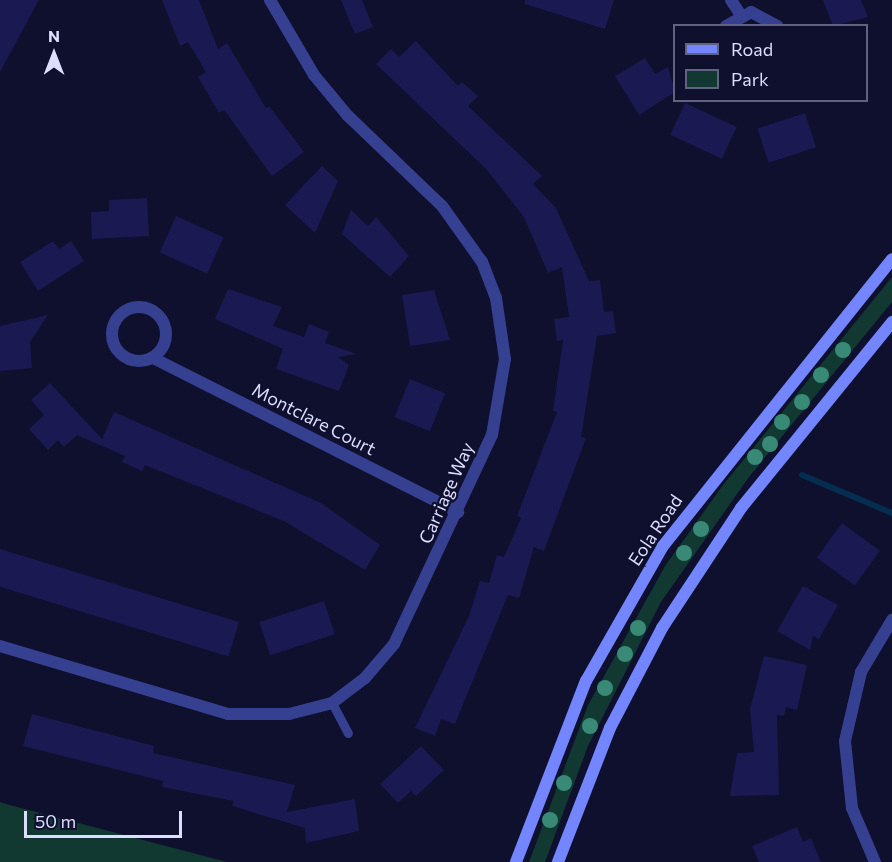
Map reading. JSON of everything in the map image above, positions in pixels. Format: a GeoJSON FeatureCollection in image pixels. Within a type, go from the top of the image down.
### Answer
{"type":"FeatureCollection","features":[{"type":"Feature","properties":{"kind":"main road","name":"Eola Road"},"geometry":{"type":"LineString","coordinates":[[516,862],[586,681],[663,546],[892,259]]}},
{"type":"Feature","properties":{"kind":"main road"},"geometry":{"type":"LineString","coordinates":[[558,862],[610,728],[667,619],[741,508],[892,322]]}},
{"type":"Feature","properties":{"kind":"street","name":"Carriage Way"},"geometry":{"type":"LineString","coordinates":[[0,646],[228,714],[289,714],[332,703],[365,678],[394,644],[458,512],[492,435],[503,393],[503,326],[491,282],[442,206],[348,116],[314,75],[270,0]]}},
{"type":"Feature","properties":{"kind":"street"},"geometry":{"type":"LineString","coordinates":[[731,0],[740,14]]}},
{"type":"Feature","properties":{"kind":"street"},"geometry":{"type":"LineString","coordinates":[[728,24],[740,14],[761,14],[774,24]]}},
{"type":"Feature","properties":{"kind":"street","name":"Montclare Court"},"geometry":{"type":"LineString","coordinates":[[153,358],[166,336],[162,319],[139,306],[122,312],[111,336],[118,352],[135,361],[153,358],[458,512]]}},
{"type":"Feature","properties":{"kind":"street"},"geometry":{"type":"LineString","coordinates":[[875,862],[852,808],[844,741],[861,672],[892,620]]}},
{"type":"Feature","properties":{"kind":"lane"},"geometry":{"type":"LineString","coordinates":[[332,703],[348,733]]}},
{"type":"Feature","properties":{"kind":"green space"},"geometry":{"type":"Polygon","coordinates":[[[892,277],[892,302],[749,477],[661,602],[588,746],[545,862],[529,862],[588,705],[665,566],[723,485],[892,277]]]}},
{"type":"Feature","properties":{"kind":"green space"},"geometry":{"type":"Polygon","coordinates":[[[0,802],[6,804],[227,862],[0,862],[0,802]]]}},
{"type":"Feature","properties":{"kind":"building"},"geometry":{"type":"Polygon","coordinates":[[[0,0],[39,0],[0,72],[0,0]]]}},
{"type":"Feature","properties":{"kind":"building"},"geometry":{"type":"Polygon","coordinates":[[[162,0],[199,0],[218,49],[227,43],[266,108],[269,106],[304,152],[272,176],[224,110],[219,113],[198,77],[206,72],[188,42],[180,46],[162,0]]]}},
{"type":"Feature","properties":{"kind":"building"},"geometry":{"type":"Polygon","coordinates":[[[341,0],[362,0],[373,27],[355,34],[341,0]]]}},
{"type":"Feature","properties":{"kind":"building"},"geometry":{"type":"Polygon","coordinates":[[[525,0],[614,0],[605,29],[525,4],[525,0]]]}},
{"type":"Feature","properties":{"kind":"building"},"geometry":{"type":"Polygon","coordinates":[[[823,0],[861,0],[868,17],[832,24],[823,0]]]}},
{"type":"Feature","properties":{"kind":"building"},"geometry":{"type":"Polygon","coordinates":[[[416,41],[458,86],[462,82],[478,96],[468,106],[542,176],[533,184],[556,208],[589,281],[600,280],[604,312],[613,311],[616,333],[597,336],[581,437],[586,438],[544,551],[534,547],[519,598],[508,595],[455,724],[441,719],[435,736],[415,728],[469,616],[480,581],[489,583],[497,555],[504,557],[521,518],[517,516],[557,412],[553,411],[563,340],[557,341],[554,319],[569,317],[562,267],[548,273],[524,217],[486,169],[376,64],[391,49],[399,57],[416,41]]]}},
{"type":"Feature","properties":{"kind":"building"},"geometry":{"type":"Polygon","coordinates":[[[645,58],[655,74],[668,67],[673,93],[639,115],[615,76],[645,58]]]}},
{"type":"Feature","properties":{"kind":"building"},"geometry":{"type":"Polygon","coordinates":[[[685,103],[737,127],[722,159],[670,135],[685,103]]]}},
{"type":"Feature","properties":{"kind":"building"},"geometry":{"type":"Polygon","coordinates":[[[805,113],[816,147],[769,163],[757,128],[805,113]]]}},
{"type":"Feature","properties":{"kind":"building"},"geometry":{"type":"Polygon","coordinates":[[[322,166],[338,181],[315,233],[285,205],[322,166]]]}},
{"type":"Feature","properties":{"kind":"building"},"geometry":{"type":"Polygon","coordinates":[[[147,198],[149,236],[92,239],[91,212],[109,211],[109,200],[147,198]]]}},
{"type":"Feature","properties":{"kind":"building"},"geometry":{"type":"Polygon","coordinates":[[[351,210],[368,226],[376,217],[409,256],[390,277],[342,234],[351,210]]]}},
{"type":"Feature","properties":{"kind":"building"},"geometry":{"type":"Polygon","coordinates":[[[176,216],[224,237],[207,274],[160,253],[176,216]]]}},
{"type":"Feature","properties":{"kind":"building"},"geometry":{"type":"Polygon","coordinates":[[[53,241],[59,249],[71,241],[84,261],[38,291],[20,262],[53,241]]]}},
{"type":"Feature","properties":{"kind":"building"},"geometry":{"type":"Polygon","coordinates":[[[228,289],[282,307],[273,326],[304,337],[309,324],[329,332],[325,343],[357,354],[338,357],[349,365],[339,391],[276,369],[283,349],[215,319],[228,289]]]}},
{"type":"Feature","properties":{"kind":"building"},"geometry":{"type":"Polygon","coordinates":[[[434,290],[450,340],[410,346],[402,295],[434,290]]]}},
{"type":"Feature","properties":{"kind":"building"},"geometry":{"type":"Polygon","coordinates":[[[48,315],[30,342],[32,368],[0,371],[0,326],[48,315]]]}},
{"type":"Feature","properties":{"kind":"building"},"geometry":{"type":"Polygon","coordinates":[[[410,379],[445,393],[430,431],[395,417],[410,379]]]}},
{"type":"Feature","properties":{"kind":"building"},"geometry":{"type":"Polygon","coordinates":[[[50,383],[102,439],[114,412],[321,503],[380,545],[365,570],[284,521],[145,465],[142,471],[122,462],[125,456],[77,435],[64,447],[58,440],[48,450],[29,429],[44,415],[31,400],[50,383]]]}},
{"type":"Feature","properties":{"kind":"building"},"geometry":{"type":"Polygon","coordinates":[[[842,523],[880,551],[855,585],[817,558],[842,523]]]}},
{"type":"Feature","properties":{"kind":"building"},"geometry":{"type":"Polygon","coordinates":[[[0,549],[239,622],[229,657],[0,587],[0,549]]]}},
{"type":"Feature","properties":{"kind":"building"},"geometry":{"type":"Polygon","coordinates":[[[803,586],[838,605],[819,639],[813,636],[810,650],[777,631],[803,586]]]}},
{"type":"Feature","properties":{"kind":"building"},"geometry":{"type":"Polygon","coordinates":[[[324,601],[335,634],[270,655],[259,622],[324,601]]]}},
{"type":"Feature","properties":{"kind":"building"},"geometry":{"type":"Polygon","coordinates":[[[764,656],[807,665],[797,710],[786,707],[784,716],[777,715],[779,795],[730,796],[737,753],[754,752],[750,709],[764,656]]]}},
{"type":"Feature","properties":{"kind":"building"},"geometry":{"type":"Polygon","coordinates":[[[32,714],[154,746],[153,753],[295,785],[287,812],[355,799],[359,831],[306,843],[305,828],[232,806],[234,801],[162,787],[163,781],[23,746],[32,714]]]}},
{"type":"Feature","properties":{"kind":"building"},"geometry":{"type":"Polygon","coordinates":[[[421,746],[444,770],[416,796],[411,791],[398,803],[380,784],[421,746]]]}},
{"type":"Feature","properties":{"kind":"building"},"geometry":{"type":"Polygon","coordinates":[[[797,827],[803,842],[811,838],[821,862],[759,862],[752,846],[797,827]]]}},
{"type":"Feature","properties":{"kind":"waterway"},"geometry":{"type":"LineString","coordinates":[[802,475],[892,513]]}}]}
